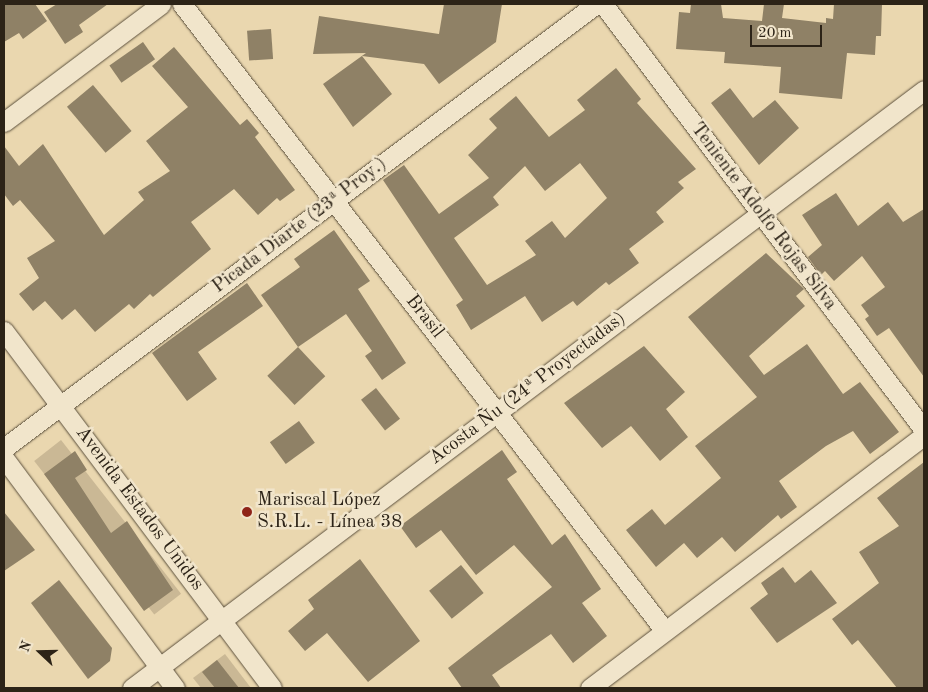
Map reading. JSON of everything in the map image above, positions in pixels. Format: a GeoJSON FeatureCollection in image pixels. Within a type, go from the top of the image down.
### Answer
{"type":"FeatureCollection","features":[{"type":"Feature","properties":{"kind":"street"},"geometry":{"type":"LineString","coordinates":[[4,122],[161,4]]}},
{"type":"Feature","properties":{"kind":"street","name":"Brasil"},"geometry":{"type":"LineString","coordinates":[[182,4],[333,201],[498,411],[665,631]]}},
{"type":"Feature","properties":{"kind":"street","name":"Picada Diarte (23ª Proy.)"},"geometry":{"type":"LineString","coordinates":[[4,448],[596,4]]}},
{"type":"Feature","properties":{"kind":"street","name":"Teniente Adolfo Rojas Silva"},"geometry":{"type":"LineString","coordinates":[[602,4],[924,430]]}},
{"type":"Feature","properties":{"kind":"street","name":"Acosta Ñu (24ª Proyectadas)"},"geometry":{"type":"LineString","coordinates":[[132,688],[924,90]]}},
{"type":"Feature","properties":{"kind":"street","name":"Avenida Estados Unidos"},"geometry":{"type":"LineString","coordinates":[[4,331],[272,688]]}},
{"type":"Feature","properties":{"kind":"street"},"geometry":{"type":"LineString","coordinates":[[590,688],[924,435]]}},
{"type":"Feature","properties":{"kind":"street"},"geometry":{"type":"LineString","coordinates":[[4,458],[175,688]]}},
{"type":"Feature","properties":{"kind":"shaded area"},"geometry":{"type":"Polygon","coordinates":[[[61,440],[181,594],[154,615],[34,461],[61,440]]]}},
{"type":"Feature","properties":{"kind":"shaded area"},"geometry":{"type":"Polygon","coordinates":[[[225,654],[251,688],[201,688],[193,678],[225,654]]]}},
{"type":"Feature","properties":{"kind":"building"},"geometry":{"type":"Polygon","coordinates":[[[4,4],[35,4],[47,21],[23,39],[19,33],[4,42],[4,4]]]}},
{"type":"Feature","properties":{"kind":"building"},"geometry":{"type":"Polygon","coordinates":[[[57,4],[108,4],[79,25],[83,32],[65,44],[44,12],[57,4]]]}},
{"type":"Feature","properties":{"kind":"building"},"geometry":{"type":"Polygon","coordinates":[[[444,4],[502,4],[496,42],[439,84],[424,64],[362,56],[392,94],[353,127],[323,84],[366,53],[313,54],[319,16],[439,34],[444,4]]]}},
{"type":"Feature","properties":{"kind":"building"},"geometry":{"type":"Polygon","coordinates":[[[691,4],[721,4],[723,18],[762,21],[764,4],[784,4],[782,18],[826,23],[826,18],[833,19],[834,4],[882,4],[881,36],[876,36],[875,55],[847,53],[842,99],[779,93],[781,67],[724,63],[725,52],[676,49],[679,12],[690,13],[691,4]]]}},
{"type":"Feature","properties":{"kind":"building"},"geometry":{"type":"Polygon","coordinates":[[[271,29],[273,59],[249,61],[247,31],[271,29]]]}},
{"type":"Feature","properties":{"kind":"building"},"geometry":{"type":"Polygon","coordinates":[[[143,42],[155,59],[121,83],[109,66],[143,42]]]}},
{"type":"Feature","properties":{"kind":"building"},"geometry":{"type":"Polygon","coordinates":[[[174,47],[240,125],[247,119],[259,133],[255,137],[295,190],[280,201],[277,198],[258,215],[234,189],[191,222],[211,249],[153,297],[150,294],[134,309],[129,304],[95,332],[75,309],[62,320],[45,301],[33,311],[19,294],[39,278],[27,258],[55,241],[20,200],[13,206],[4,194],[4,146],[19,166],[43,144],[104,235],[144,200],[138,192],[170,171],[146,141],[188,107],[152,66],[174,47]]]}},
{"type":"Feature","properties":{"kind":"building"},"geometry":{"type":"Polygon","coordinates":[[[616,68],[641,99],[637,103],[696,169],[678,182],[684,188],[656,212],[664,222],[629,249],[639,263],[609,285],[606,282],[577,306],[573,301],[542,322],[525,296],[471,330],[456,305],[463,300],[383,180],[404,165],[439,214],[489,178],[468,155],[497,128],[489,119],[516,96],[549,137],[585,110],[577,100],[616,68]],[[580,163],[545,191],[525,166],[493,197],[499,205],[454,238],[487,285],[536,255],[525,241],[552,221],[565,238],[607,198],[580,163]]]}},
{"type":"Feature","properties":{"kind":"building"},"geometry":{"type":"Polygon","coordinates":[[[93,85],[132,131],[106,153],[67,107],[93,85]]]}},
{"type":"Feature","properties":{"kind":"building"},"geometry":{"type":"Polygon","coordinates":[[[730,88],[753,118],[775,100],[799,128],[759,165],[711,103],[730,88]]]}},
{"type":"Feature","properties":{"kind":"building"},"geometry":{"type":"Polygon","coordinates":[[[836,193],[858,226],[888,202],[903,222],[924,209],[924,377],[889,328],[877,336],[865,319],[869,316],[861,305],[885,287],[862,256],[834,281],[825,271],[821,275],[808,257],[822,245],[802,215],[836,193]]]}},
{"type":"Feature","properties":{"kind":"building"},"geometry":{"type":"Polygon","coordinates":[[[334,230],[370,281],[358,289],[406,363],[382,380],[365,356],[372,351],[346,314],[298,347],[261,295],[300,267],[294,259],[334,230]]]}},
{"type":"Feature","properties":{"kind":"building"},"geometry":{"type":"Polygon","coordinates":[[[766,253],[804,289],[796,296],[805,306],[749,356],[764,375],[807,344],[843,394],[860,382],[899,432],[870,454],[853,431],[826,446],[779,481],[797,507],[781,519],[778,515],[735,552],[722,537],[697,558],[684,543],[656,567],[626,530],[652,509],[665,525],[721,478],[695,446],[757,397],[688,317],[766,253]]]}},
{"type":"Feature","properties":{"kind":"building"},"geometry":{"type":"Polygon","coordinates":[[[247,283],[263,306],[198,352],[217,379],[187,401],[152,353],[247,283]]]}},
{"type":"Feature","properties":{"kind":"building"},"geometry":{"type":"Polygon","coordinates":[[[644,346],[685,392],[666,409],[688,437],[660,461],[631,426],[602,448],[564,403],[644,346]]]}},
{"type":"Feature","properties":{"kind":"building"},"geometry":{"type":"Polygon","coordinates":[[[298,347],[325,376],[295,405],[267,376],[298,347]]]}},
{"type":"Feature","properties":{"kind":"building"},"geometry":{"type":"Polygon","coordinates":[[[376,388],[400,419],[385,430],[361,400],[376,388]]]}},
{"type":"Feature","properties":{"kind":"building"},"geometry":{"type":"Polygon","coordinates":[[[299,421],[315,443],[286,464],[270,442],[299,421]]]}},
{"type":"Feature","properties":{"kind":"building"},"geometry":{"type":"Polygon","coordinates":[[[502,450],[517,472],[507,479],[552,545],[565,534],[601,589],[582,603],[607,636],[573,663],[551,634],[492,675],[501,688],[462,688],[448,668],[552,587],[514,545],[476,575],[441,530],[416,548],[400,526],[502,450]]]}},
{"type":"Feature","properties":{"kind":"building"},"geometry":{"type":"Polygon","coordinates":[[[75,451],[87,470],[75,478],[111,533],[127,521],[173,590],[144,611],[44,474],[75,451]]]}},
{"type":"Feature","properties":{"kind":"building"},"geometry":{"type":"Polygon","coordinates":[[[924,462],[924,688],[897,688],[858,640],[852,645],[832,619],[879,583],[859,552],[899,526],[877,498],[924,462]]]}},
{"type":"Feature","properties":{"kind":"building"},"geometry":{"type":"Polygon","coordinates":[[[4,512],[35,550],[4,571],[4,512]]]}},
{"type":"Feature","properties":{"kind":"building"},"geometry":{"type":"Polygon","coordinates":[[[360,559],[420,641],[368,682],[327,633],[305,651],[288,631],[314,609],[308,600],[360,559]]]}},
{"type":"Feature","properties":{"kind":"building"},"geometry":{"type":"Polygon","coordinates":[[[461,565],[484,593],[452,619],[429,591],[461,565]]]}},
{"type":"Feature","properties":{"kind":"building"},"geometry":{"type":"Polygon","coordinates":[[[783,567],[795,583],[811,570],[837,603],[777,643],[750,608],[768,594],[761,583],[783,567]]]}},
{"type":"Feature","properties":{"kind":"building"},"geometry":{"type":"Polygon","coordinates":[[[59,580],[112,648],[110,661],[88,679],[31,603],[59,580]]]}},
{"type":"Feature","properties":{"kind":"building"},"geometry":{"type":"Polygon","coordinates":[[[217,660],[239,688],[215,688],[202,672],[217,660]]]}},
{"type":"Feature","properties":{"kind":"place","name":"Mariscal López S.R.L. - Línea 38"},"geometry":{"type":"Point","coordinates":[247,512]}}]}
